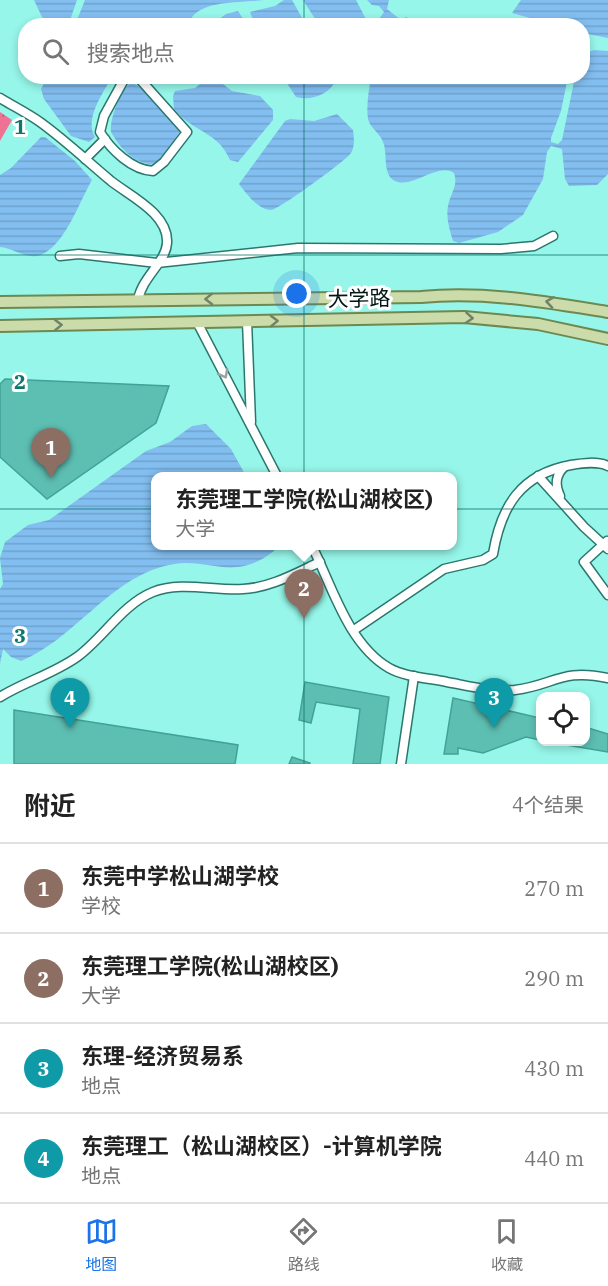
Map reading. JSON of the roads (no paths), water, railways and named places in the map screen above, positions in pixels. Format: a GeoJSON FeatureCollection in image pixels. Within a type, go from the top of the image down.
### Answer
{"type":"FeatureCollection","features":[{"type":"Feature","properties":{"kind":"main road","name":"大学路"},"geometry":{"type":"LineString","coordinates":[[0,302],[421,297],[458,294],[523,298],[608,312]]}},
{"type":"Feature","properties":{"kind":"main road","name":"大学路"},"geometry":{"type":"LineString","coordinates":[[0,326],[464,317],[538,324],[608,339]]}},
{"type":"Feature","properties":{"kind":"street"},"geometry":{"type":"LineString","coordinates":[[122,84],[104,116],[100,132],[131,163],[142,171],[153,171],[164,162],[187,132],[144,84]]}},
{"type":"Feature","properties":{"kind":"street"},"geometry":{"type":"LineString","coordinates":[[0,98],[38,120],[139,201],[159,220],[168,241],[157,263],[144,281],[138,300]]}},
{"type":"Feature","properties":{"kind":"street"},"geometry":{"type":"LineString","coordinates":[[85,159],[105,139]]}},
{"type":"Feature","properties":{"kind":"street"},"geometry":{"type":"LineString","coordinates":[[60,256],[79,254],[157,263],[298,248],[422,251],[501,249],[534,246],[553,236]]}},
{"type":"Feature","properties":{"kind":"street"},"geometry":{"type":"LineString","coordinates":[[248,321],[251,426]]}},
{"type":"Feature","properties":{"kind":"street"},"geometry":{"type":"LineString","coordinates":[[197,322],[274,472]]}},
{"type":"Feature","properties":{"kind":"street"},"geometry":{"type":"LineString","coordinates":[[354,630],[444,569],[483,560],[493,554],[500,521],[522,486],[538,476],[564,467],[587,463],[608,466]]}},
{"type":"Feature","properties":{"kind":"street"},"geometry":{"type":"LineString","coordinates":[[561,500],[556,488],[557,477],[564,467]]}},
{"type":"Feature","properties":{"kind":"street"},"geometry":{"type":"LineString","coordinates":[[538,476],[584,527],[606,544],[584,562],[608,594]]}},
{"type":"Feature","properties":{"kind":"street"},"geometry":{"type":"LineString","coordinates":[[314,550],[354,630],[374,657],[390,669],[414,676],[504,691],[524,688],[570,674],[608,678]]}},
{"type":"Feature","properties":{"kind":"street"},"geometry":{"type":"LineString","coordinates":[[0,697],[75,658],[97,641],[137,601],[154,592],[177,587],[245,590],[269,584],[320,562]]}},
{"type":"Feature","properties":{"kind":"street"},"geometry":{"type":"LineString","coordinates":[[401,764],[414,676]]}},
{"type":"Feature","properties":{"kind":"water"},"geometry":{"type":"Polygon","coordinates":[[[34,0],[77,0],[71,18],[42,17],[34,0]]]}},
{"type":"Feature","properties":{"kind":"water"},"geometry":{"type":"Polygon","coordinates":[[[85,0],[263,0],[215,5],[198,12],[192,18],[78,18],[85,0]]]}},
{"type":"Feature","properties":{"kind":"water"},"geometry":{"type":"Polygon","coordinates":[[[284,0],[292,0],[302,18],[252,18],[250,12],[275,6],[284,0]]]}},
{"type":"Feature","properties":{"kind":"water"},"geometry":{"type":"Polygon","coordinates":[[[303,0],[356,0],[365,18],[315,18],[303,0]]]}},
{"type":"Feature","properties":{"kind":"water"},"geometry":{"type":"Polygon","coordinates":[[[367,0],[389,0],[387,9],[398,18],[380,18],[384,12],[379,6],[372,5],[367,0]]]}},
{"type":"Feature","properties":{"kind":"water"},"geometry":{"type":"Polygon","coordinates":[[[521,0],[608,0],[608,38],[590,34],[590,18],[530,18],[512,13],[521,0]]]}},
{"type":"Feature","properties":{"kind":"water"},"geometry":{"type":"Polygon","coordinates":[[[238,11],[242,18],[221,18],[238,11]]]}},
{"type":"Feature","properties":{"kind":"water"},"geometry":{"type":"Polygon","coordinates":[[[590,51],[608,51],[608,174],[597,185],[569,186],[565,179],[562,149],[551,146],[547,152],[543,179],[523,215],[498,232],[459,243],[453,241],[447,217],[455,185],[454,173],[440,171],[402,183],[395,181],[388,174],[383,142],[368,119],[370,84],[567,84],[561,111],[551,138],[551,142],[558,144],[562,140],[574,84],[590,84],[590,51]]]}},
{"type":"Feature","properties":{"kind":"water"},"geometry":{"type":"Polygon","coordinates":[[[44,84],[108,84],[93,114],[92,130],[95,137],[89,142],[71,136],[44,99],[41,89],[44,84]]]}},
{"type":"Feature","properties":{"kind":"water"},"geometry":{"type":"Polygon","coordinates":[[[134,84],[143,89],[181,130],[162,158],[154,165],[134,158],[119,144],[111,132],[116,105],[127,86],[134,84]]]}},
{"type":"Feature","properties":{"kind":"water"},"geometry":{"type":"Polygon","coordinates":[[[200,84],[223,84],[232,91],[260,96],[273,110],[273,120],[238,162],[230,160],[219,143],[181,117],[174,109],[175,91],[195,88],[200,84]]]}},
{"type":"Feature","properties":{"kind":"water"},"geometry":{"type":"Polygon","coordinates":[[[288,84],[334,84],[319,96],[296,97],[288,84]]]}},
{"type":"Feature","properties":{"kind":"water"},"geometry":{"type":"Polygon","coordinates":[[[337,114],[353,130],[353,148],[347,158],[312,184],[271,210],[253,200],[239,184],[285,121],[290,119],[314,121],[337,114]]]}},
{"type":"Feature","properties":{"kind":"water"},"geometry":{"type":"Polygon","coordinates":[[[41,137],[45,137],[75,161],[92,180],[63,235],[46,252],[32,256],[0,247],[0,175],[11,168],[41,137]]]}},
{"type":"Feature","properties":{"kind":"water"},"geometry":{"type":"Polygon","coordinates":[[[206,424],[231,449],[244,472],[151,472],[151,550],[274,551],[244,566],[177,563],[141,575],[106,598],[40,651],[21,661],[11,657],[3,649],[0,664],[0,589],[3,584],[0,558],[5,542],[28,525],[49,520],[146,451],[170,442],[192,426],[206,424]]]}},
{"type":"Feature","properties":{"kind":"place","name":"东莞中学松山湖学校"},"geometry":{"type":"Point","coordinates":[51,478]}},
{"type":"Feature","properties":{"kind":"place","name":"东莞理工学院(松山湖校区)"},"geometry":{"type":"Point","coordinates":[304,619]}},
{"type":"Feature","properties":{"kind":"place","name":"东莞理工（松山湖校区）-计算机学院"},"geometry":{"type":"Point","coordinates":[70,728]}},
{"type":"Feature","properties":{"kind":"place","name":"东理-经济贸易系"},"geometry":{"type":"Point","coordinates":[494,728]}}]}
